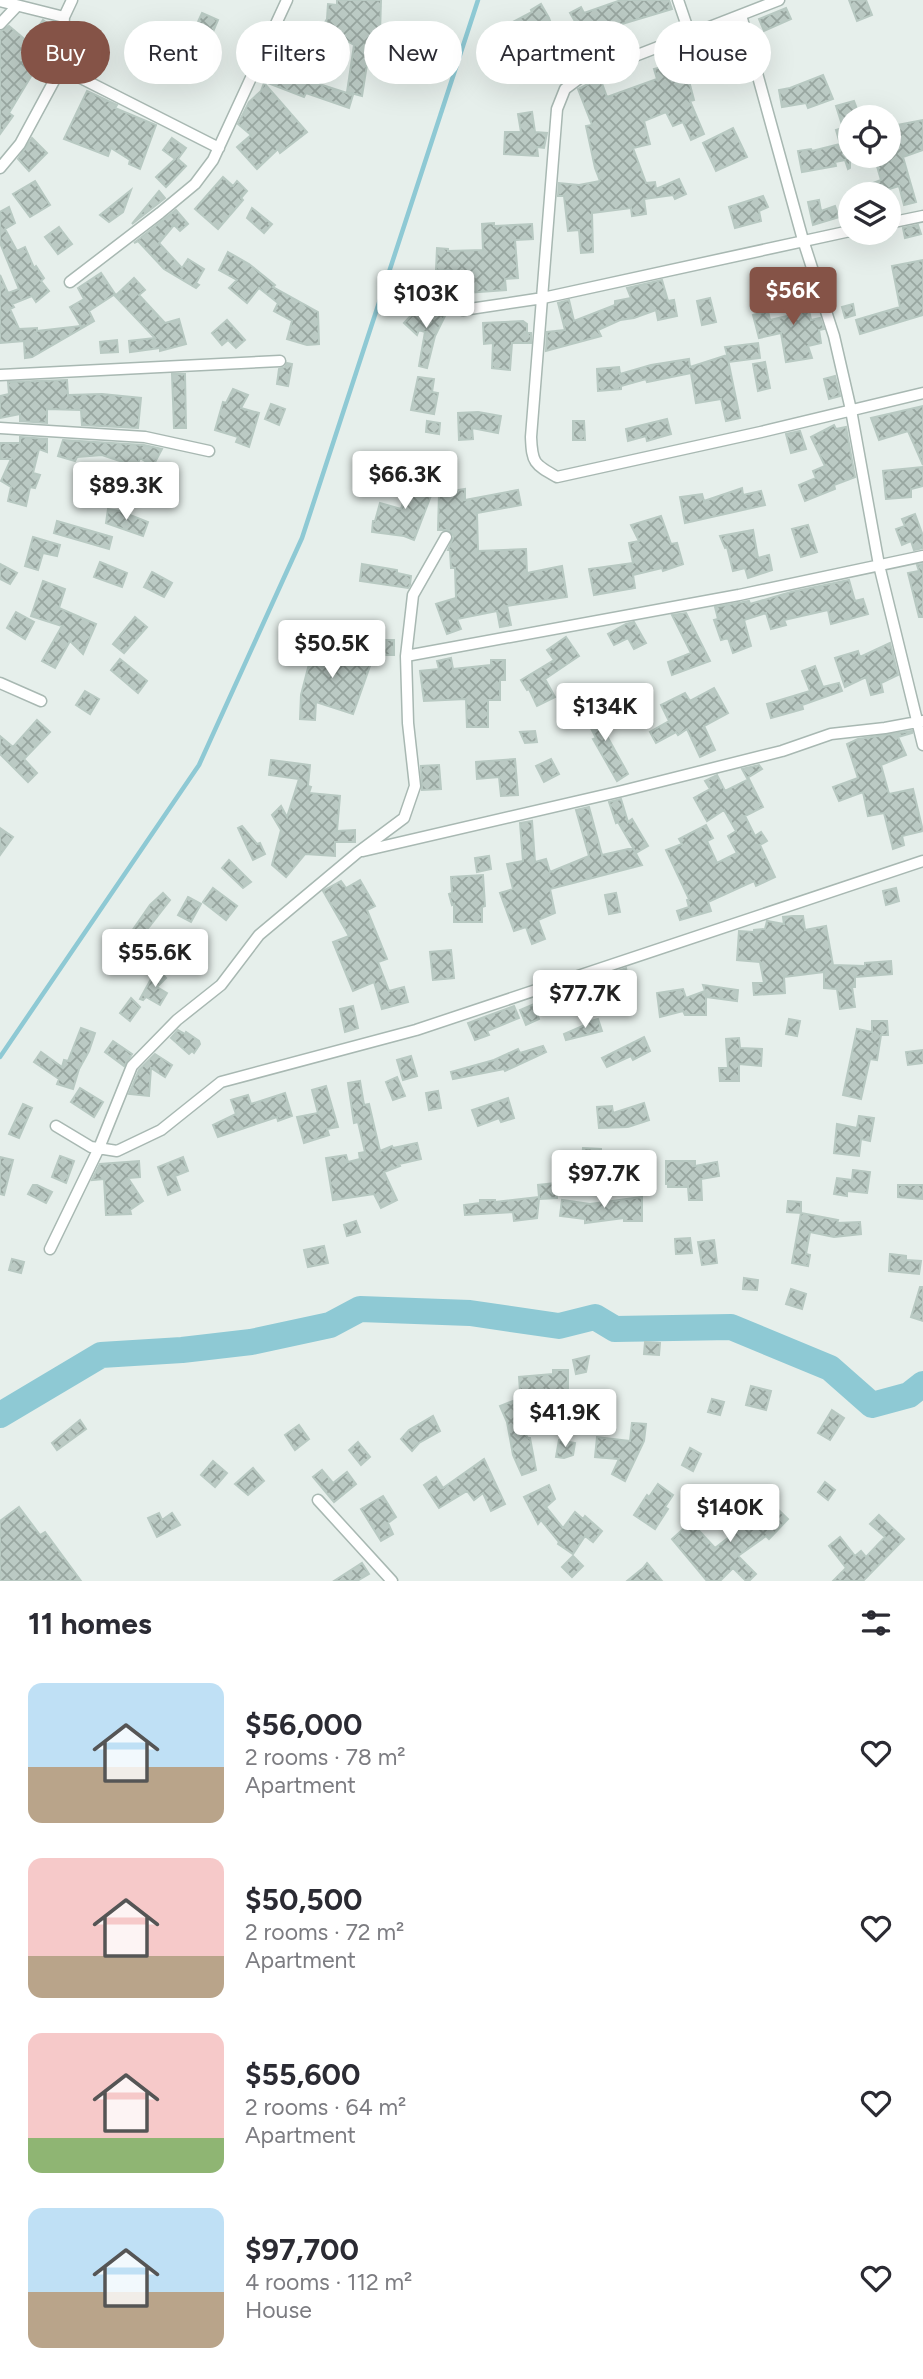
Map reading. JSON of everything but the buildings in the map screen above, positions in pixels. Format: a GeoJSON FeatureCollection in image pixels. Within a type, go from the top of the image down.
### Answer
{"type":"FeatureCollection","features":[{"type":"Feature","properties":{"kind":"street"},"geometry":{"type":"LineString","coordinates":[[64,21],[72,0]]}},
{"type":"Feature","properties":{"kind":"street"},"geometry":{"type":"LineString","coordinates":[[70,282],[195,184],[219,148],[286,0]]}},
{"type":"Feature","properties":{"kind":"street"},"geometry":{"type":"LineString","coordinates":[[678,0],[685,21]]}},
{"type":"Feature","properties":{"kind":"street"},"geometry":{"type":"LineString","coordinates":[[725,21],[779,0]]}},
{"type":"Feature","properties":{"kind":"street"},"geometry":{"type":"LineString","coordinates":[[0,1],[64,17]]}},
{"type":"Feature","properties":{"kind":"street"},"geometry":{"type":"LineString","coordinates":[[0,24],[17,6]]}},
{"type":"Feature","properties":{"kind":"street"},"geometry":{"type":"LineString","coordinates":[[741,15],[803,240],[834,335],[851,410],[879,565],[920,721],[923,745]]}},
{"type":"Feature","properties":{"kind":"street"},"geometry":{"type":"LineString","coordinates":[[654,48],[581,77],[565,89],[557,108],[531,437],[532,457],[541,468],[557,477],[923,393]]}},
{"type":"Feature","properties":{"kind":"street"},"geometry":{"type":"LineString","coordinates":[[0,167],[20,144],[52,84]]}},
{"type":"Feature","properties":{"kind":"street"},"geometry":{"type":"LineString","coordinates":[[93,84],[219,148]]}},
{"type":"Feature","properties":{"kind":"street"},"geometry":{"type":"LineString","coordinates":[[901,221],[923,216]]}},
{"type":"Feature","properties":{"kind":"street"},"geometry":{"type":"LineString","coordinates":[[463,310],[543,298],[838,233]]}},
{"type":"Feature","properties":{"kind":"street"},"geometry":{"type":"LineString","coordinates":[[0,375],[279,361]]}},
{"type":"Feature","properties":{"kind":"street"},"geometry":{"type":"LineString","coordinates":[[0,428],[145,438],[209,451]]}},
{"type":"Feature","properties":{"kind":"street"},"geometry":{"type":"LineString","coordinates":[[50,1249],[99,1148],[132,1066],[177,1020],[221,985],[259,935],[357,853],[404,818],[415,786],[408,723],[406,656],[413,595],[446,537]]}},
{"type":"Feature","properties":{"kind":"street"},"geometry":{"type":"LineString","coordinates":[[406,656],[739,595],[923,556]]}},
{"type":"Feature","properties":{"kind":"street"},"geometry":{"type":"LineString","coordinates":[[0,683],[41,702]]}},
{"type":"Feature","properties":{"kind":"street"},"geometry":{"type":"LineString","coordinates":[[357,853],[782,751],[831,734],[920,721]]}},
{"type":"Feature","properties":{"kind":"street"},"geometry":{"type":"LineString","coordinates":[[56,1126],[91,1147],[117,1151],[161,1130],[221,1083],[416,1030],[923,861]]}},
{"type":"Feature","properties":{"kind":"street"},"geometry":{"type":"LineString","coordinates":[[318,1500],[392,1581]]}},
{"type":"Feature","properties":{"kind":"waterway"},"geometry":{"type":"LineString","coordinates":[[0,1057],[199,765],[302,538],[478,0]]}},
{"type":"Feature","properties":{"kind":"waterway"},"geometry":{"type":"LineString","coordinates":[[0,1415],[101,1355],[251,1342],[330,1325],[360,1309],[470,1313],[559,1326],[595,1317],[615,1329],[731,1327],[830,1368],[872,1405],[909,1395],[923,1384]]}}]}
